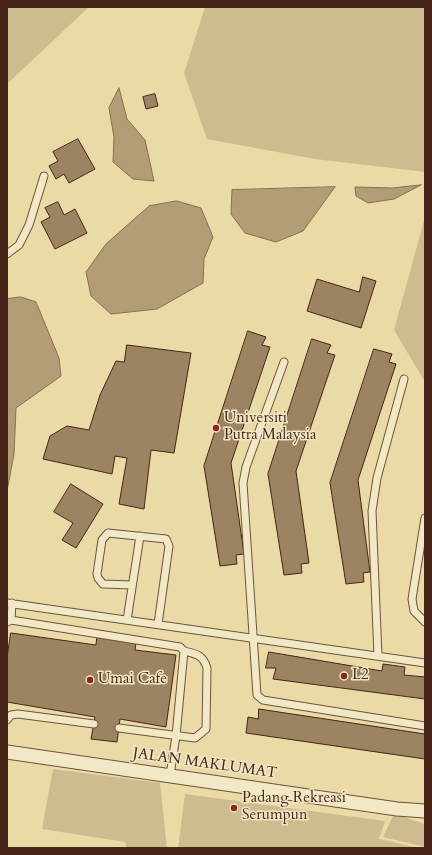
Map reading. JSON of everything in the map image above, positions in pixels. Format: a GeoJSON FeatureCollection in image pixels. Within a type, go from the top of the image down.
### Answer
{"type":"FeatureCollection","features":[{"type":"Feature","properties":{"kind":"street","name":"JALAN MAKLUMAT"},"geometry":{"type":"LineString","coordinates":[[7,752],[397,809],[425,811]]}},
{"type":"Feature","properties":{"kind":"street","name":"JALAN MAKLUMAT"},"geometry":{"type":"LineString","coordinates":[[397,809],[425,818]]}},
{"type":"Feature","properties":{"kind":"lane"},"geometry":{"type":"LineString","coordinates":[[7,254],[19,246],[29,225],[44,176]]}},
{"type":"Feature","properties":{"kind":"lane"},"geometry":{"type":"LineString","coordinates":[[284,362],[246,467],[244,483],[258,695],[263,700],[425,726]]}},
{"type":"Feature","properties":{"kind":"lane"},"geometry":{"type":"LineString","coordinates":[[378,656],[372,511],[377,478],[404,379]]}},
{"type":"Feature","properties":{"kind":"lane"},"geometry":{"type":"LineString","coordinates":[[425,518],[412,599],[414,611],[425,622]]}},
{"type":"Feature","properties":{"kind":"lane"},"geometry":{"type":"LineString","coordinates":[[132,585],[103,584],[100,582],[97,574],[102,540],[108,533],[162,538],[168,542],[158,624]]}},
{"type":"Feature","properties":{"kind":"lane"},"geometry":{"type":"LineString","coordinates":[[126,620],[140,536]]}},
{"type":"Feature","properties":{"kind":"lane"},"geometry":{"type":"LineString","coordinates":[[119,728],[195,738],[206,729],[207,668],[200,655],[184,652],[180,647],[174,645],[9,621],[10,603],[425,663]]}},
{"type":"Feature","properties":{"kind":"lane"},"geometry":{"type":"LineString","coordinates":[[170,775],[176,736],[184,652]]}},
{"type":"Feature","properties":{"kind":"lane"},"geometry":{"type":"LineString","coordinates":[[7,720],[11,715],[18,714],[94,724]]}},
{"type":"Feature","properties":{"kind":"shaded area"},"geometry":{"type":"Polygon","coordinates":[[[7,7],[89,7],[7,84],[7,7]]]}},
{"type":"Feature","properties":{"kind":"shaded area"},"geometry":{"type":"Polygon","coordinates":[[[205,7],[425,7],[425,172],[315,159],[207,139],[184,73],[205,7]]]}},
{"type":"Feature","properties":{"kind":"shaded area"},"geometry":{"type":"Polygon","coordinates":[[[119,88],[127,119],[145,140],[154,181],[133,179],[113,162],[114,137],[109,108],[119,88]]]}},
{"type":"Feature","properties":{"kind":"shaded area"},"geometry":{"type":"Polygon","coordinates":[[[421,185],[394,199],[368,203],[356,196],[355,187],[392,188],[421,185]]]}},
{"type":"Feature","properties":{"kind":"shaded area"},"geometry":{"type":"Polygon","coordinates":[[[335,187],[303,231],[276,242],[245,233],[231,214],[232,190],[335,187]]]}},
{"type":"Feature","properties":{"kind":"shaded area"},"geometry":{"type":"Polygon","coordinates":[[[177,201],[201,208],[213,237],[204,259],[203,283],[157,309],[111,314],[91,296],[86,272],[106,244],[149,206],[177,201]]]}},
{"type":"Feature","properties":{"kind":"shaded area"},"geometry":{"type":"Polygon","coordinates":[[[425,217],[425,382],[394,330],[425,217]]]}},
{"type":"Feature","properties":{"kind":"shaded area"},"geometry":{"type":"Polygon","coordinates":[[[21,297],[36,302],[59,358],[61,376],[16,408],[14,454],[7,491],[7,299],[21,297]]]}},
{"type":"Feature","properties":{"kind":"shaded area"},"geometry":{"type":"Polygon","coordinates":[[[53,769],[160,783],[167,848],[127,848],[125,842],[42,829],[53,769]]]}},
{"type":"Feature","properties":{"kind":"shaded area","name":"Padang Rekreasi Serumpun"},"geometry":{"type":"Polygon","coordinates":[[[185,794],[385,821],[379,839],[418,848],[178,848],[185,794]]]}},
{"type":"Feature","properties":{"kind":"shaded area"},"geometry":{"type":"Polygon","coordinates":[[[394,814],[425,824],[425,847],[383,837],[394,814]]]}},
{"type":"Feature","properties":{"kind":"building"},"geometry":{"type":"Polygon","coordinates":[[[155,94],[158,106],[146,109],[143,97],[155,94]]]}},
{"type":"Feature","properties":{"kind":"building"},"geometry":{"type":"Polygon","coordinates":[[[78,139],[95,169],[69,183],[64,174],[56,179],[49,166],[58,161],[53,152],[78,139]]]}},
{"type":"Feature","properties":{"kind":"building"},"geometry":{"type":"Polygon","coordinates":[[[58,202],[64,215],[75,209],[87,233],[55,249],[41,222],[50,217],[45,208],[58,202]]]}},
{"type":"Feature","properties":{"kind":"building"},"geometry":{"type":"Polygon","coordinates":[[[363,277],[376,281],[361,328],[307,311],[317,279],[359,292],[363,277]]]}},
{"type":"Feature","properties":{"kind":"building"},"geometry":{"type":"Polygon","coordinates":[[[248,331],[266,337],[262,345],[270,347],[231,463],[244,554],[236,555],[237,564],[220,566],[204,466],[248,331]]]}},
{"type":"Feature","properties":{"kind":"building"},"geometry":{"type":"Polygon","coordinates":[[[312,339],[331,345],[327,353],[335,355],[296,471],[309,563],[301,564],[302,573],[284,575],[268,474],[312,339]]]}},
{"type":"Feature","properties":{"kind":"building"},"geometry":{"type":"Polygon","coordinates":[[[127,345],[191,353],[174,453],[151,450],[144,509],[119,504],[127,458],[115,456],[112,474],[43,459],[50,436],[67,426],[89,430],[100,395],[116,361],[124,362],[127,345]]]}},
{"type":"Feature","properties":{"kind":"building"},"geometry":{"type":"Polygon","coordinates":[[[374,349],[392,354],[389,362],[396,364],[358,480],[370,572],[363,573],[364,582],[346,584],[330,483],[374,349]]]}},
{"type":"Feature","properties":{"kind":"building"},"geometry":{"type":"Polygon","coordinates":[[[71,484],[103,504],[76,548],[62,540],[73,523],[54,512],[71,484]]]}},
{"type":"Feature","properties":{"kind":"building","name":"Umai Cafe"},"geometry":{"type":"Polygon","coordinates":[[[11,633],[96,645],[97,635],[136,642],[135,650],[176,655],[166,727],[120,719],[117,742],[91,739],[95,717],[7,702],[7,658],[11,633]]]}},
{"type":"Feature","properties":{"kind":"building","name":"L2"},"geometry":{"type":"Polygon","coordinates":[[[269,652],[382,671],[383,664],[405,667],[404,675],[425,677],[425,699],[273,679],[276,668],[266,668],[269,652]]]}},
{"type":"Feature","properties":{"kind":"building"},"geometry":{"type":"Polygon","coordinates":[[[259,709],[425,734],[425,759],[246,733],[248,717],[258,719],[259,709]]]}},
{"type":"Feature","properties":{"kind":"place","name":"Universiti Putra Malaysia"},"geometry":{"type":"Point","coordinates":[216,428]}},
{"type":"Feature","properties":{"kind":"place","name":"L2"},"geometry":{"type":"Point","coordinates":[344,676]}},
{"type":"Feature","properties":{"kind":"place","name":"Umai Cafe"},"geometry":{"type":"Point","coordinates":[90,680]}},
{"type":"Feature","properties":{"kind":"place","name":"Padang Rekreasi Serumpun"},"geometry":{"type":"Point","coordinates":[234,808]}}]}
